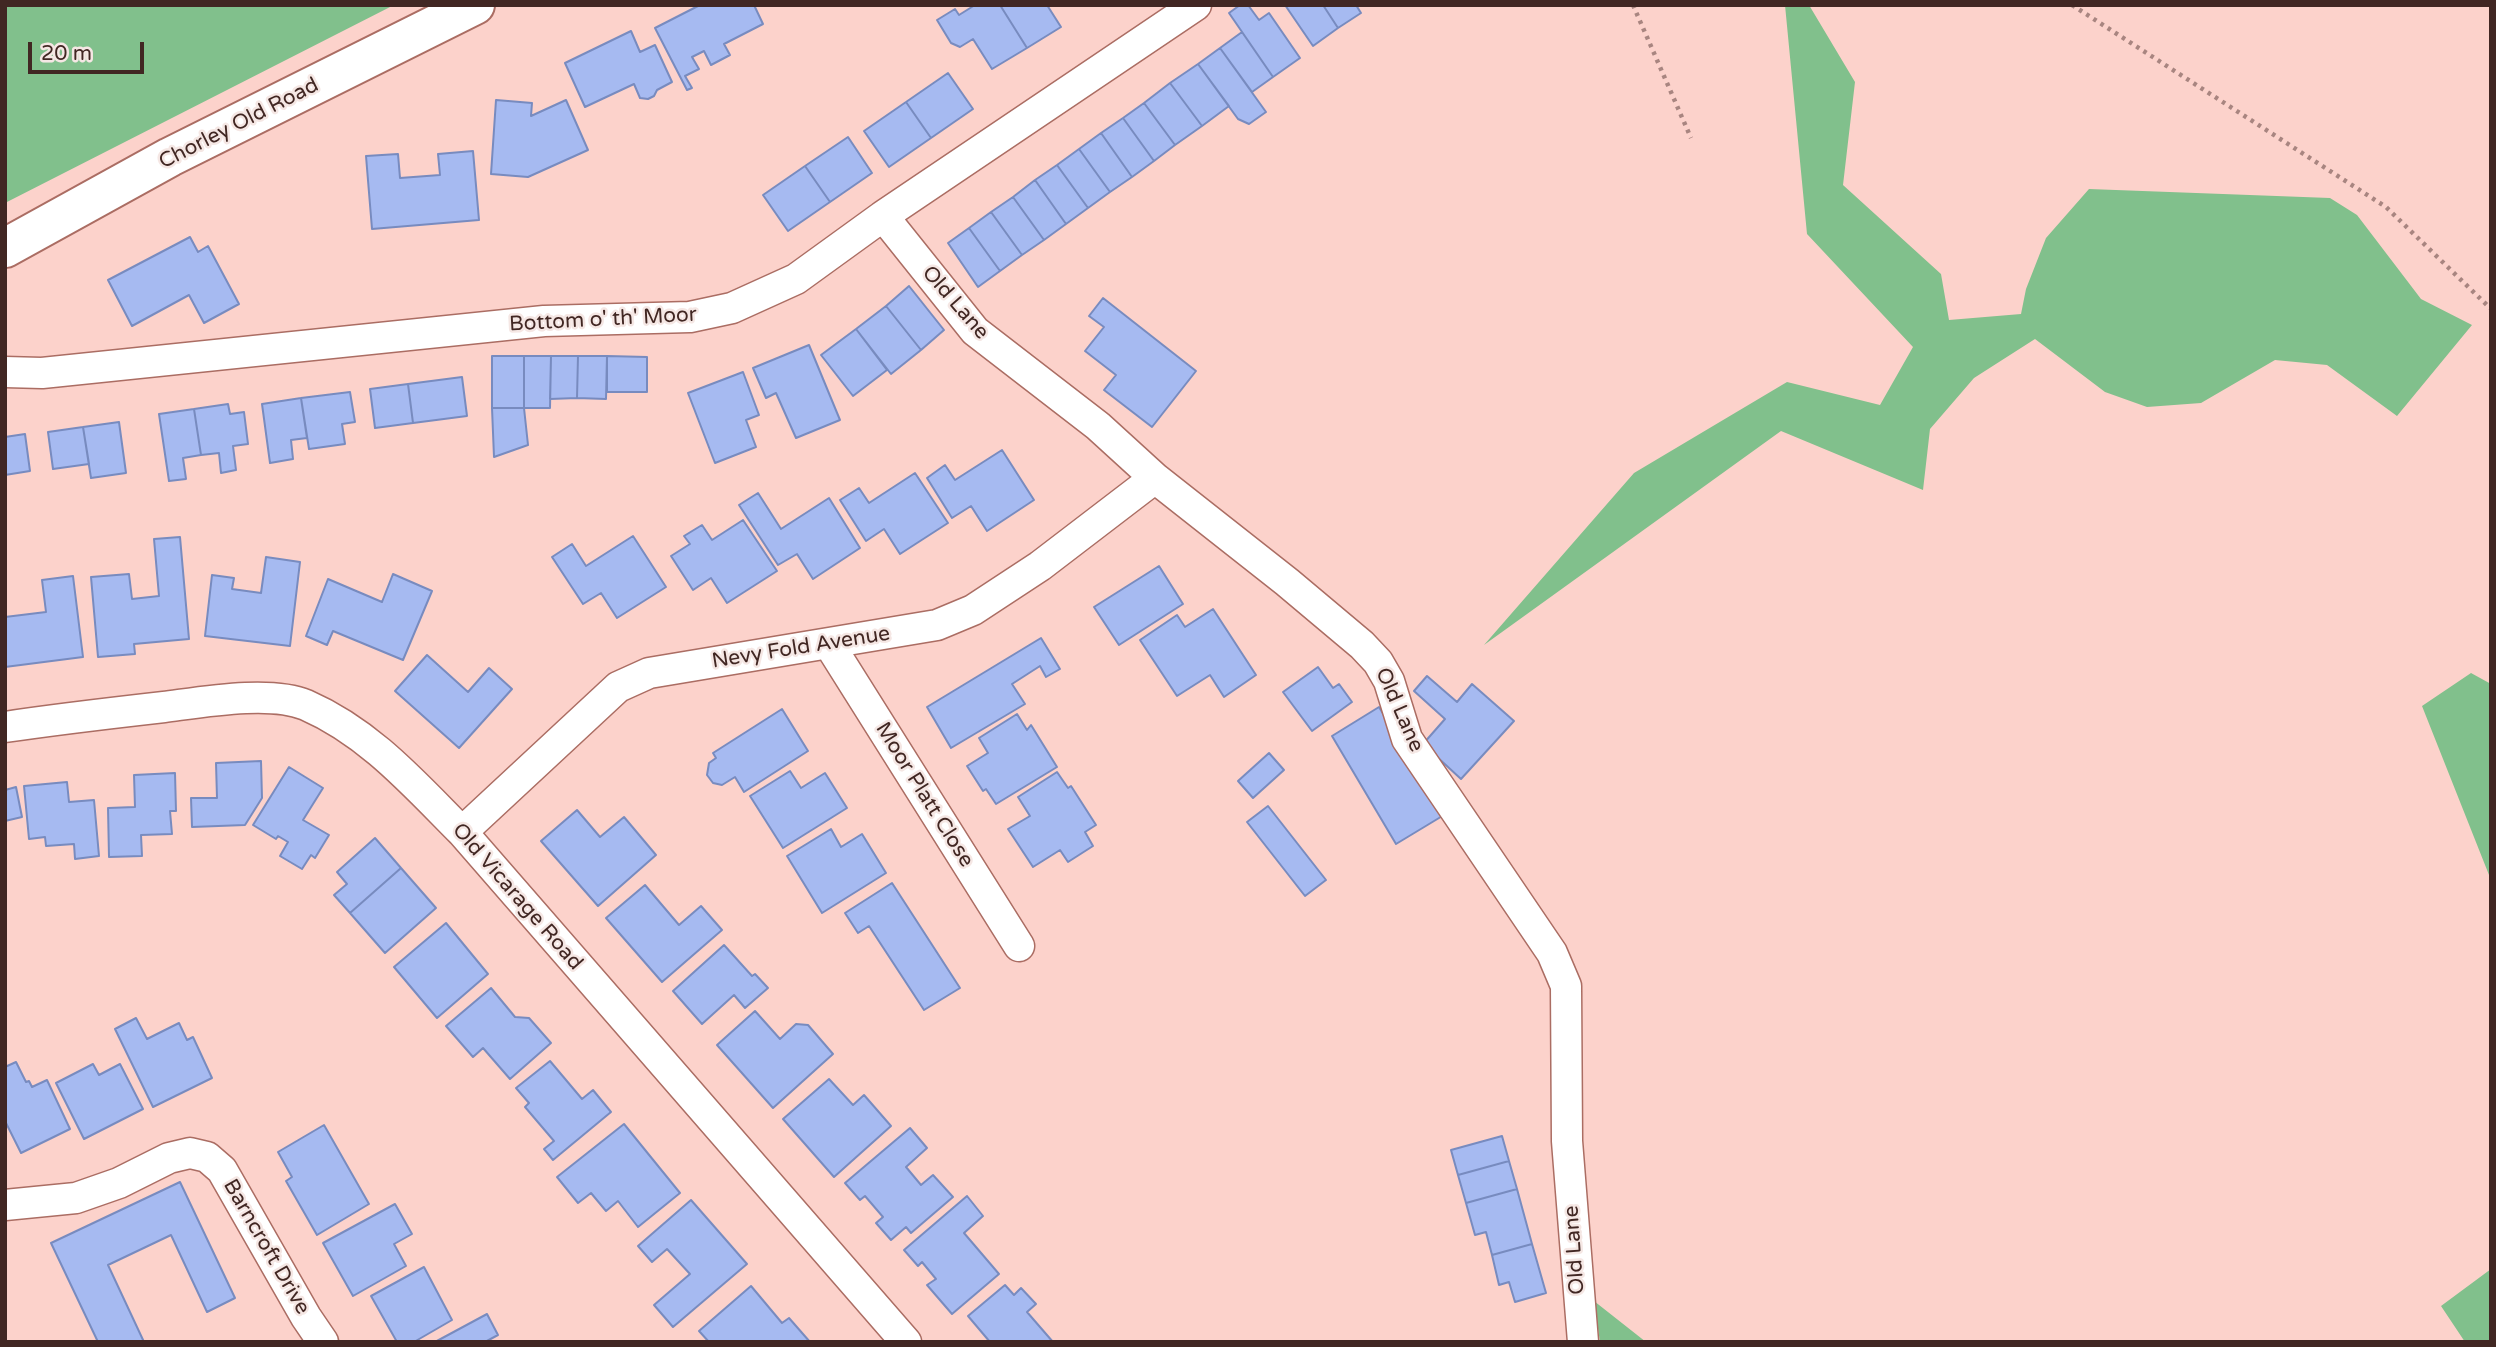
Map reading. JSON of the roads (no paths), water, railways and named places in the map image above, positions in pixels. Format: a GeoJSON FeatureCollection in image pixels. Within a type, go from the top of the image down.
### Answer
{"type":"FeatureCollection","features":[{"type":"Feature","properties":{"kind":"main road","name":"Chorley Old Road"},"geometry":{"type":"LineString","coordinates":[[5,248],[170,157],[475,5]]}},
{"type":"Feature","properties":{"kind":"street","name":"Bottom o' th' Moor"},"geometry":{"type":"LineString","coordinates":[[5,372],[41,373],[544,321],[690,317],[732,308],[796,279],[883,216],[1196,5]]}},
{"type":"Feature","properties":{"kind":"street","name":"Old Lane"},"geometry":{"type":"LineString","coordinates":[[883,216],[975,331],[1098,426],[1155,478],[1298,591],[1378,662],[1389,681],[1407,740],[1552,953],[1566,986],[1567,1141],[1583,1342]]}},
{"type":"Feature","properties":{"kind":"street","name":"Nevy Fold Avenue"},"geometry":{"type":"LineString","coordinates":[[462,832],[618,687],[649,673],[937,625],[973,610],[1040,566],[1155,478]]}},
{"type":"Feature","properties":{"kind":"street","name":"Moor Platt Close"},"geometry":{"type":"LineString","coordinates":[[829,644],[1019,946]]}},
{"type":"Feature","properties":{"kind":"street","name":"Old Vicarage Road"},"geometry":{"type":"LineString","coordinates":[[5,727],[222,700],[274,699],[303,704],[335,719],[363,737],[462,832],[906,1342]]}},
{"type":"Feature","properties":{"kind":"street","name":"Barncroft Drive"},"geometry":{"type":"LineString","coordinates":[[5,1205],[76,1198],[119,1183],[169,1158],[190,1153],[207,1157],[222,1170],[323,1342]]}}]}
